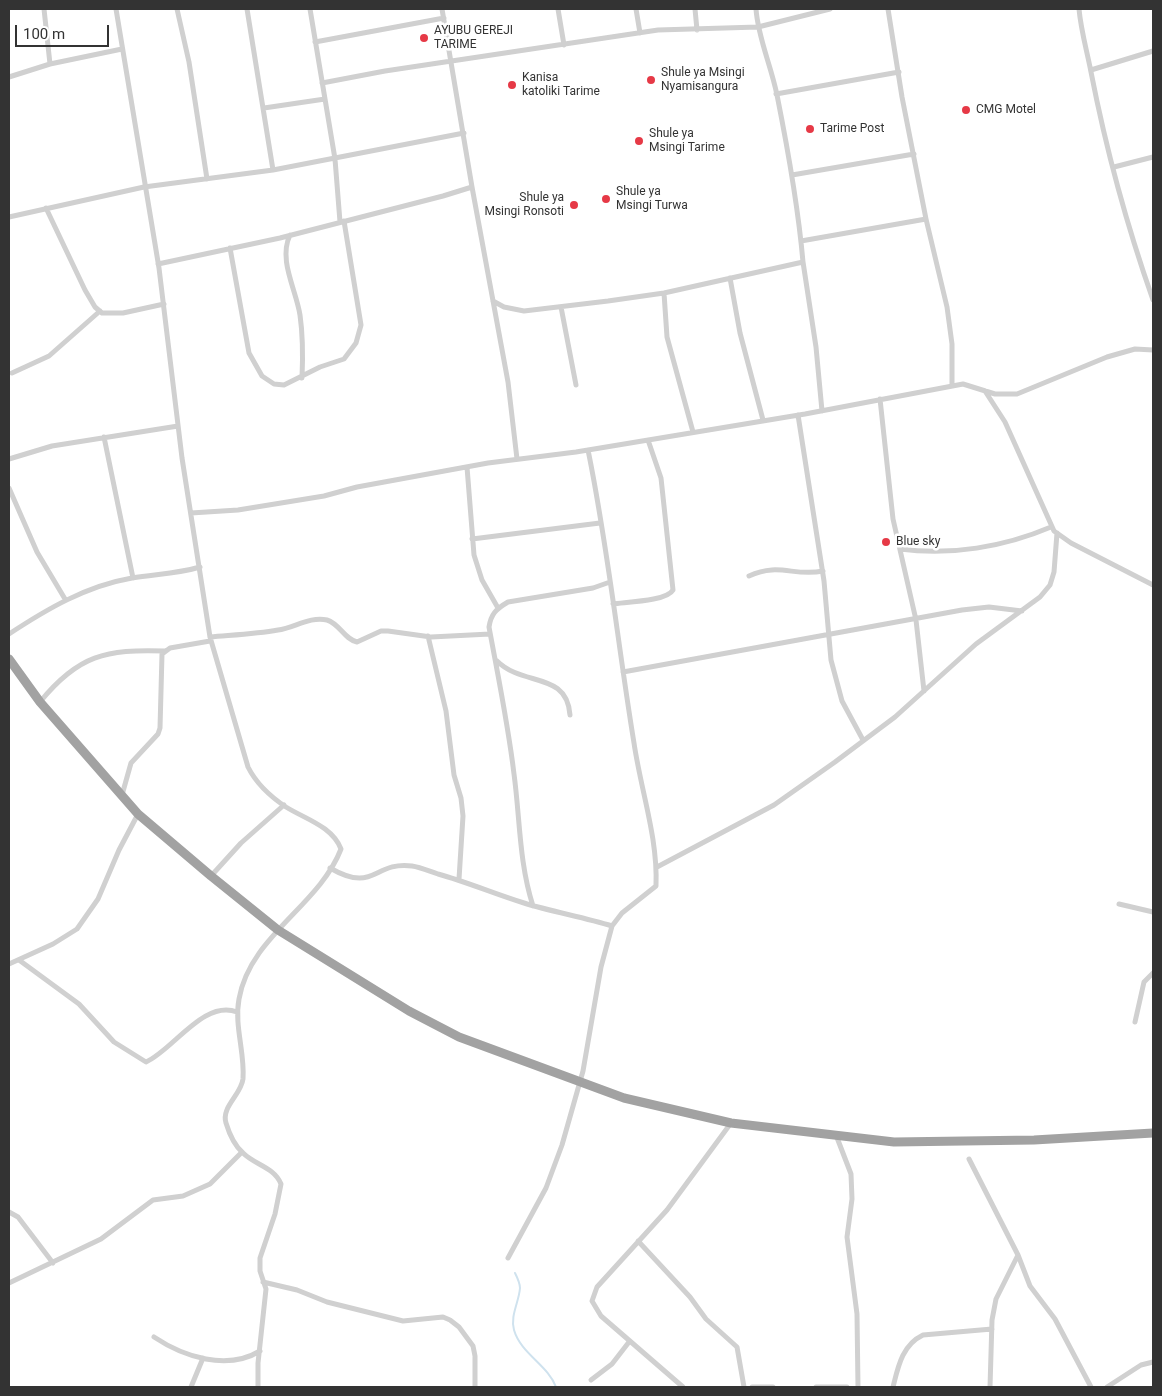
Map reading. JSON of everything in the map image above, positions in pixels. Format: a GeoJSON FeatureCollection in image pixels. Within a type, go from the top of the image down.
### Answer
{"type":"FeatureCollection","features":[{"type":"Feature","properties":{"kind":"highway"},"geometry":{"type":"LineString","coordinates":[[9,659],[40,702],[138,814],[211,876],[278,930],[409,1011],[451,1033],[579,1083],[624,1098],[731,1122],[894,1142],[1034,1140],[1153,1133]]}},
{"type":"Feature","properties":{"kind":"street"},"geometry":{"type":"LineString","coordinates":[[44,9],[50,64]]}},
{"type":"Feature","properties":{"kind":"street"},"geometry":{"type":"LineString","coordinates":[[116,9],[164,304],[178,426],[210,639],[248,768],[255,780],[284,805],[322,827],[338,842],[341,849],[330,868],[252,961],[239,997],[237,1012],[243,1080],[238,1094],[226,1111],[225,1118],[237,1147],[274,1173],[280,1184],[276,1214],[260,1258],[266,1300],[258,1387]]}},
{"type":"Feature","properties":{"kind":"street"},"geometry":{"type":"LineString","coordinates":[[177,9],[189,62],[207,179]]}},
{"type":"Feature","properties":{"kind":"street"},"geometry":{"type":"LineString","coordinates":[[247,9],[273,170]]}},
{"type":"Feature","properties":{"kind":"street"},"geometry":{"type":"LineString","coordinates":[[230,248],[249,354],[262,376],[274,384],[284,385],[302,378],[320,367],[344,360],[356,343],[361,325],[342,221],[335,159],[310,9]]}},
{"type":"Feature","properties":{"kind":"street"},"geometry":{"type":"LineString","coordinates":[[442,9],[513,415],[517,459]]}},
{"type":"Feature","properties":{"kind":"street"},"geometry":{"type":"LineString","coordinates":[[558,9],[564,45]]}},
{"type":"Feature","properties":{"kind":"street"},"geometry":{"type":"LineString","coordinates":[[636,9],[640,33]]}},
{"type":"Feature","properties":{"kind":"street"},"geometry":{"type":"LineString","coordinates":[[695,9],[697,30]]}},
{"type":"Feature","properties":{"kind":"street"},"geometry":{"type":"LineString","coordinates":[[756,9],[758,27],[776,94],[792,175],[816,347],[822,411]]}},
{"type":"Feature","properties":{"kind":"street"},"geometry":{"type":"LineString","coordinates":[[322,83],[385,71],[640,33],[758,27],[830,9]]}},
{"type":"Feature","properties":{"kind":"street"},"geometry":{"type":"LineString","coordinates":[[888,9],[902,97],[926,219],[947,307],[952,344],[952,386]]}},
{"type":"Feature","properties":{"kind":"street"},"geometry":{"type":"LineString","coordinates":[[1079,9],[1083,44],[1091,70],[1099,113],[1153,300]]}},
{"type":"Feature","properties":{"kind":"street"},"geometry":{"type":"LineString","coordinates":[[315,42],[444,18]]}},
{"type":"Feature","properties":{"kind":"street"},"geometry":{"type":"LineString","coordinates":[[9,77],[50,64],[122,49]]}},
{"type":"Feature","properties":{"kind":"street"},"geometry":{"type":"LineString","coordinates":[[1091,70],[1153,51]]}},
{"type":"Feature","properties":{"kind":"street"},"geometry":{"type":"LineString","coordinates":[[776,94],[899,72]]}},
{"type":"Feature","properties":{"kind":"street"},"geometry":{"type":"LineString","coordinates":[[264,108],[325,99]]}},
{"type":"Feature","properties":{"kind":"street"},"geometry":{"type":"LineString","coordinates":[[9,217],[144,187],[273,170],[464,133]]}},
{"type":"Feature","properties":{"kind":"street"},"geometry":{"type":"LineString","coordinates":[[792,175],[914,154]]}},
{"type":"Feature","properties":{"kind":"street"},"geometry":{"type":"LineString","coordinates":[[1114,167],[1153,158]]}},
{"type":"Feature","properties":{"kind":"street"},"geometry":{"type":"LineString","coordinates":[[158,264],[290,235],[472,187]]}},
{"type":"Feature","properties":{"kind":"street"},"geometry":{"type":"LineString","coordinates":[[46,208],[85,290],[102,313],[123,313],[164,304]]}},
{"type":"Feature","properties":{"kind":"street"},"geometry":{"type":"LineString","coordinates":[[801,241],[926,219]]}},
{"type":"Feature","properties":{"kind":"street"},"geometry":{"type":"LineString","coordinates":[[290,235],[285,251],[300,313],[304,347],[302,378]]}},
{"type":"Feature","properties":{"kind":"street"},"geometry":{"type":"LineString","coordinates":[[493,301],[504,307],[524,312],[664,293],[803,262]]}},
{"type":"Feature","properties":{"kind":"street"},"geometry":{"type":"LineString","coordinates":[[730,278],[740,333],[763,420]]}},
{"type":"Feature","properties":{"kind":"street"},"geometry":{"type":"LineString","coordinates":[[664,293],[667,337],[692,432]]}},
{"type":"Feature","properties":{"kind":"street"},"geometry":{"type":"LineString","coordinates":[[561,307],[576,385]]}},
{"type":"Feature","properties":{"kind":"street"},"geometry":{"type":"LineString","coordinates":[[12,373],[49,356],[100,311]]}},
{"type":"Feature","properties":{"kind":"street"},"geometry":{"type":"LineString","coordinates":[[191,513],[238,510],[324,496],[357,487],[467,467],[588,450],[822,411],[963,384],[995,394],[1017,394],[1107,357],[1135,349],[1153,350]]}},
{"type":"Feature","properties":{"kind":"street"},"geometry":{"type":"LineString","coordinates":[[985,391],[1005,422],[1051,526],[1057,533],[1071,543],[1153,585]]}},
{"type":"Feature","properties":{"kind":"street"},"geometry":{"type":"LineString","coordinates":[[880,400],[893,519],[916,620],[924,691]]}},
{"type":"Feature","properties":{"kind":"street"},"geometry":{"type":"LineString","coordinates":[[798,415],[823,571],[831,635],[831,660],[835,679],[849,716],[863,740]]}},
{"type":"Feature","properties":{"kind":"street"},"geometry":{"type":"LineString","coordinates":[[9,459],[52,446],[178,426]]}},
{"type":"Feature","properties":{"kind":"street"},"geometry":{"type":"LineString","coordinates":[[104,437],[133,578]]}},
{"type":"Feature","properties":{"kind":"street"},"geometry":{"type":"LineString","coordinates":[[613,604],[663,597],[671,594],[673,590],[661,478],[648,440]]}},
{"type":"Feature","properties":{"kind":"street"},"geometry":{"type":"LineString","coordinates":[[508,1258],[552,1176],[586,1056],[601,967],[612,926],[622,913],[656,886],[657,867],[623,672],[588,450]]}},
{"type":"Feature","properties":{"kind":"street"},"geometry":{"type":"LineString","coordinates":[[467,467],[474,555],[482,580],[498,608]]}},
{"type":"Feature","properties":{"kind":"street"},"geometry":{"type":"LineString","coordinates":[[9,488],[37,552],[65,599]]}},
{"type":"Feature","properties":{"kind":"street"},"geometry":{"type":"LineString","coordinates":[[472,539],[600,523]]}},
{"type":"Feature","properties":{"kind":"street"},"geometry":{"type":"LineString","coordinates":[[900,549],[925,553],[963,551],[1025,536],[1051,526]]}},
{"type":"Feature","properties":{"kind":"street"},"geometry":{"type":"LineString","coordinates":[[657,867],[774,805],[895,717],[976,644],[1040,597],[1050,585],[1054,572],[1057,533]]}},
{"type":"Feature","properties":{"kind":"street"},"geometry":{"type":"LineString","coordinates":[[9,634],[65,599],[133,578],[174,574],[200,567]]}},
{"type":"Feature","properties":{"kind":"street"},"geometry":{"type":"LineString","coordinates":[[749,576],[775,568],[808,574],[823,571]]}},
{"type":"Feature","properties":{"kind":"street"},"geometry":{"type":"LineString","coordinates":[[533,906],[523,870],[513,765],[490,634],[491,616],[498,608],[520,599],[576,591],[610,582]]}},
{"type":"Feature","properties":{"kind":"street"},"geometry":{"type":"LineString","coordinates":[[623,672],[743,649],[989,607],[1022,611]]}},
{"type":"Feature","properties":{"kind":"street"},"geometry":{"type":"LineString","coordinates":[[122,796],[131,763],[158,734],[160,728],[161,658],[165,651],[170,648],[210,639],[280,630],[319,619],[334,624],[348,638],[357,642],[380,631],[428,636],[490,634]]}},
{"type":"Feature","properties":{"kind":"street"},"geometry":{"type":"LineString","coordinates":[[428,636],[446,711],[454,775],[461,798],[463,816],[459,880]]}},
{"type":"Feature","properties":{"kind":"street"},"geometry":{"type":"LineString","coordinates":[[40,702],[69,671],[100,655],[130,650],[165,651]]}},
{"type":"Feature","properties":{"kind":"street"},"geometry":{"type":"LineString","coordinates":[[496,660],[509,672],[558,688],[565,694],[570,715]]}},
{"type":"Feature","properties":{"kind":"street"},"geometry":{"type":"LineString","coordinates":[[211,876],[241,843],[284,805]]}},
{"type":"Feature","properties":{"kind":"street"},"geometry":{"type":"LineString","coordinates":[[9,964],[53,944],[77,928],[98,899],[138,814]]}},
{"type":"Feature","properties":{"kind":"street"},"geometry":{"type":"LineString","coordinates":[[330,868],[358,880],[367,879],[388,867],[412,866],[533,906],[612,926]]}},
{"type":"Feature","properties":{"kind":"street"},"geometry":{"type":"LineString","coordinates":[[1119,904],[1153,912]]}},
{"type":"Feature","properties":{"kind":"street"},"geometry":{"type":"LineString","coordinates":[[19,960],[79,1004],[114,1042],[146,1062],[156,1058],[189,1027],[203,1018],[218,1011],[229,1009],[237,1012]]}},
{"type":"Feature","properties":{"kind":"street"},"geometry":{"type":"LineString","coordinates":[[1135,1022],[1144,982],[1153,973]]}},
{"type":"Feature","properties":{"kind":"street"},"geometry":{"type":"LineString","coordinates":[[683,1387],[601,1316],[592,1301],[596,1287],[667,1210],[731,1122]]}},
{"type":"Feature","properties":{"kind":"street"},"geometry":{"type":"LineString","coordinates":[[835,1134],[851,1174],[852,1199],[847,1237],[857,1314],[858,1387]]}},
{"type":"Feature","properties":{"kind":"street"},"geometry":{"type":"LineString","coordinates":[[9,1283],[113,1231],[153,1200],[183,1196],[210,1184],[242,1152]]}},
{"type":"Feature","properties":{"kind":"street"},"geometry":{"type":"LineString","coordinates":[[970,1159],[1018,1255],[1030,1286],[1055,1319],[1092,1387]]}},
{"type":"Feature","properties":{"kind":"street"},"geometry":{"type":"LineString","coordinates":[[9,1212],[18,1217],[53,1262]]}},
{"type":"Feature","properties":{"kind":"street"},"geometry":{"type":"LineString","coordinates":[[638,1242],[690,1297],[706,1319],[737,1347],[744,1387]]}},
{"type":"Feature","properties":{"kind":"street"},"geometry":{"type":"LineString","coordinates":[[990,1387],[992,1329],[996,1299],[1018,1255]]}},
{"type":"Feature","properties":{"kind":"street"},"geometry":{"type":"LineString","coordinates":[[263,1282],[297,1290],[327,1302],[403,1321],[442,1317],[450,1320],[459,1326],[473,1346],[475,1356],[474,1387]]}},
{"type":"Feature","properties":{"kind":"street"},"geometry":{"type":"LineString","coordinates":[[892,1387],[904,1351],[922,1335],[992,1329]]}},
{"type":"Feature","properties":{"kind":"street"},"geometry":{"type":"LineString","coordinates":[[154,1337],[173,1348],[192,1356],[203,1358],[243,1360],[260,1351]]}},
{"type":"Feature","properties":{"kind":"street"},"geometry":{"type":"LineString","coordinates":[[591,1380],[612,1364],[629,1342]]}},
{"type":"Feature","properties":{"kind":"street"},"geometry":{"type":"LineString","coordinates":[[191,1387],[203,1358]]}},
{"type":"Feature","properties":{"kind":"street"},"geometry":{"type":"LineString","coordinates":[[1107,1387],[1141,1365],[1153,1362]]}},
{"type":"Feature","properties":{"kind":"street"},"geometry":{"type":"LineString","coordinates":[[752,1387],[773,1387]]}},
{"type":"Feature","properties":{"kind":"street"},"geometry":{"type":"LineString","coordinates":[[816,1387],[847,1387]]}},
{"type":"Feature","properties":{"kind":"waterway"},"geometry":{"type":"LineString","coordinates":[[515,1273],[520,1288],[513,1320],[514,1330],[522,1346],[547,1372],[556,1387]]}},
{"type":"Feature","properties":{"kind":"place","name":"AYUBU GEREJI TARIME"},"geometry":{"type":"Point","coordinates":[424,38]}},
{"type":"Feature","properties":{"kind":"place","name":"Shule ya Msingi Nyamisangura"},"geometry":{"type":"Point","coordinates":[651,80]}},
{"type":"Feature","properties":{"kind":"place","name":"Kanisa katoliki Tarime"},"geometry":{"type":"Point","coordinates":[512,85]}},
{"type":"Feature","properties":{"kind":"place","name":"CMG Motel"},"geometry":{"type":"Point","coordinates":[966,110]}},
{"type":"Feature","properties":{"kind":"place","name":"Tarime Post"},"geometry":{"type":"Point","coordinates":[810,129]}},
{"type":"Feature","properties":{"kind":"place","name":"Shule ya Msingi Tarime"},"geometry":{"type":"Point","coordinates":[639,141]}},
{"type":"Feature","properties":{"kind":"place","name":"Shule ya Msingi Turwa"},"geometry":{"type":"Point","coordinates":[606,199]}},
{"type":"Feature","properties":{"kind":"place","name":"Shule ya Msingi Ronsoti"},"geometry":{"type":"Point","coordinates":[574,205]}},
{"type":"Feature","properties":{"kind":"place","name":"Blue sky"},"geometry":{"type":"Point","coordinates":[886,542]}}]}
